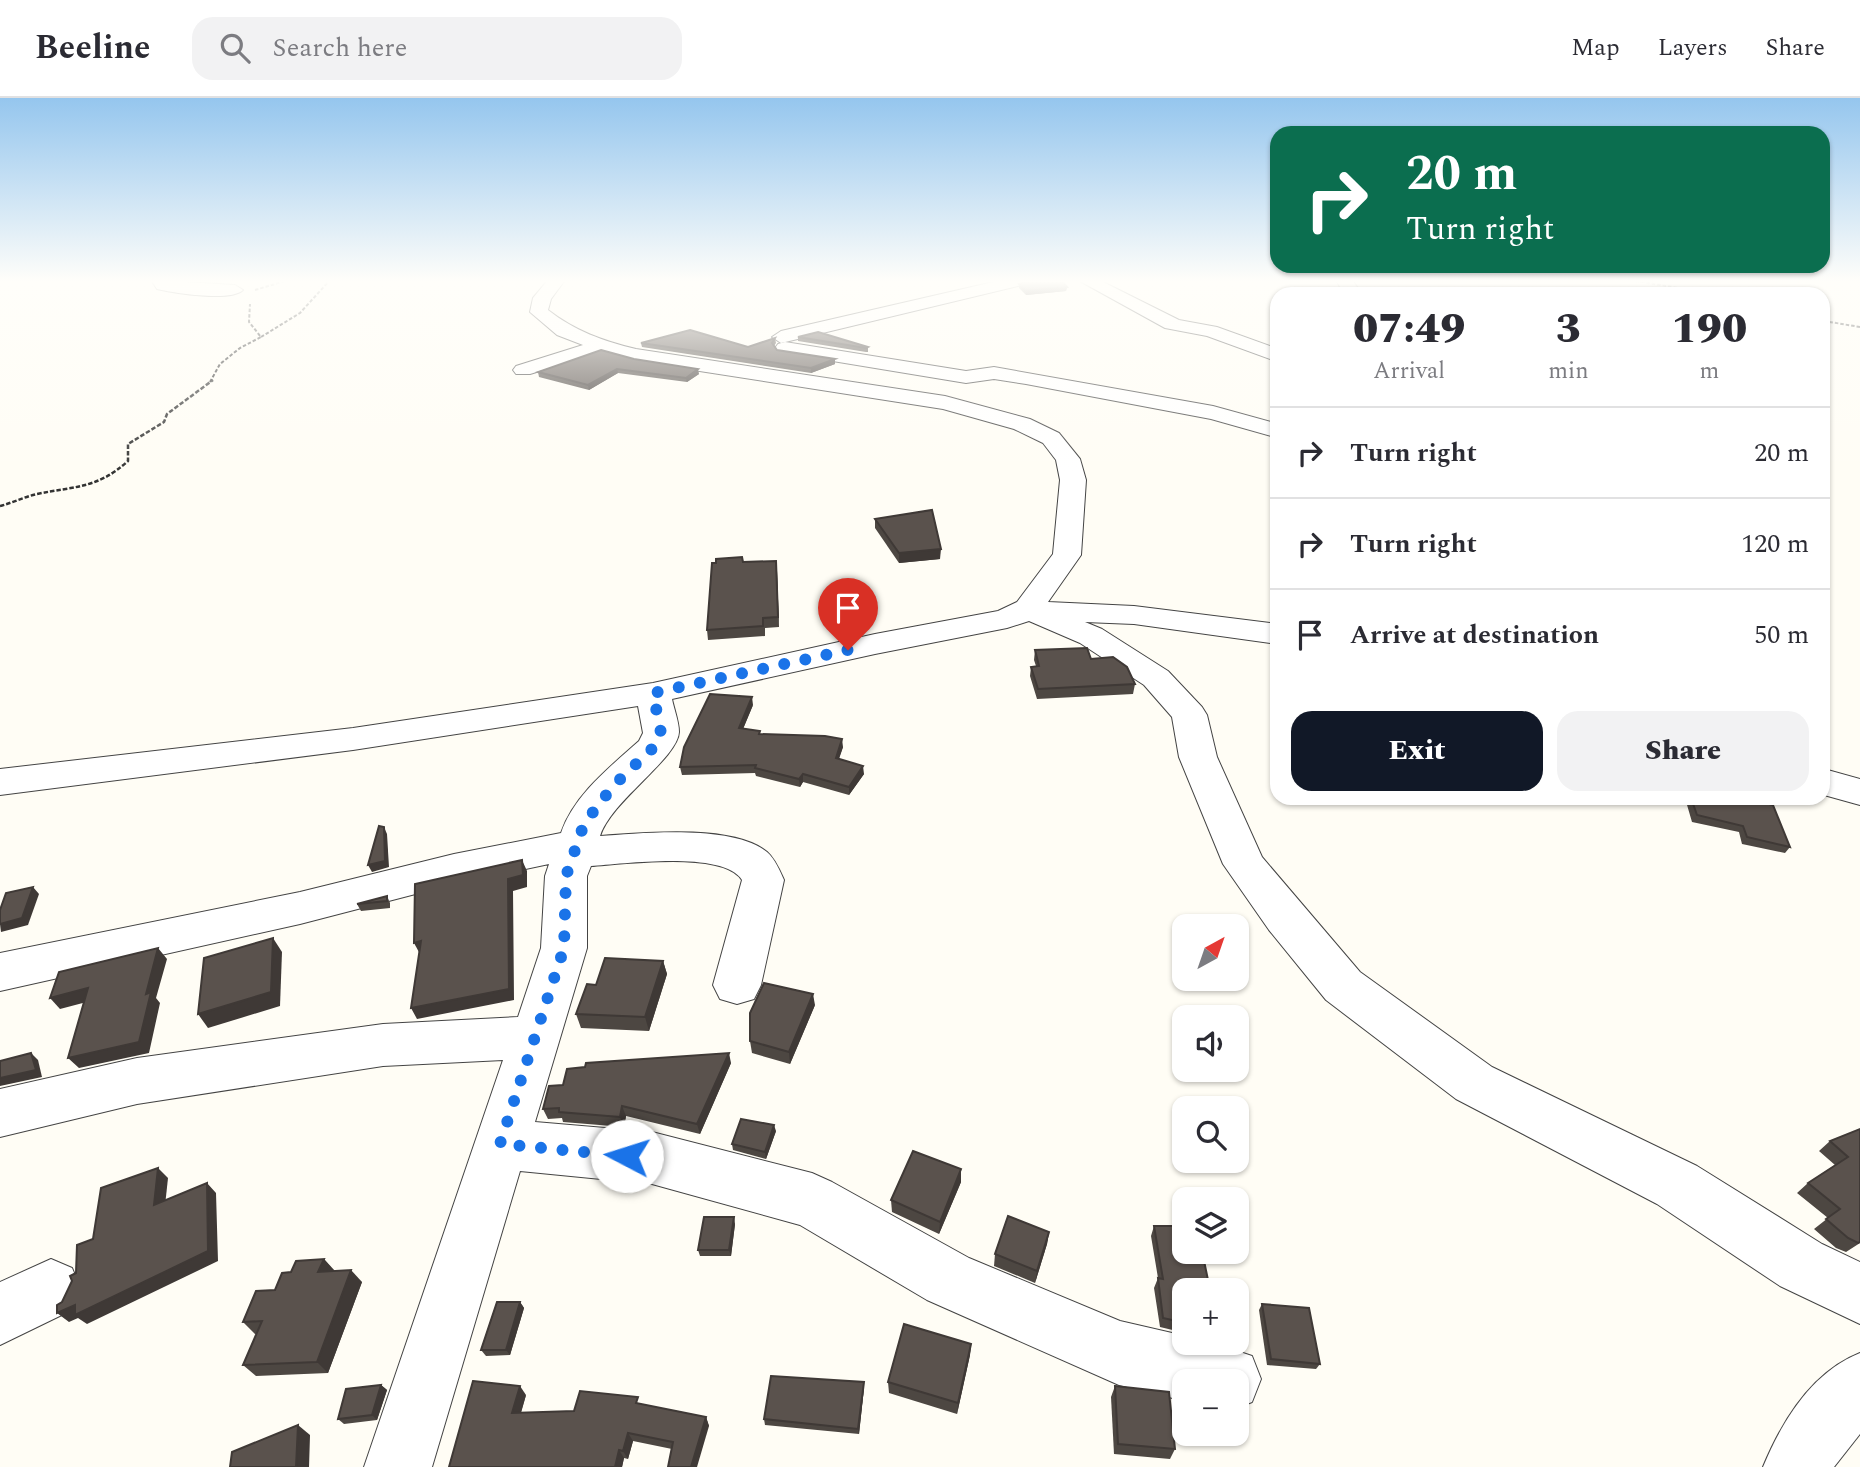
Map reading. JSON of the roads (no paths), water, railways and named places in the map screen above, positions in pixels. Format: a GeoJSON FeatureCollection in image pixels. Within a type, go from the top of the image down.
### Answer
{"type":"FeatureCollection","features":[{"type":"Feature","properties":{"kind":"street"},"geometry":{"type":"LineString","coordinates":[[596,344],[671,362],[945,403],[1023,424],[1051,438],[1068,459],[1073,480],[1066,555],[1028,610]]}},
{"type":"Feature","properties":{"kind":"street"},"geometry":{"type":"LineString","coordinates":[[779,344],[785,348],[965,377],[994,373],[1026,377],[1167,406],[1213,412],[1270,429]]}},
{"type":"Feature","properties":{"kind":"street"},"geometry":{"type":"LineString","coordinates":[[1245,344],[1270,353]]}},
{"type":"Feature","properties":{"kind":"street"},"geometry":{"type":"LineString","coordinates":[[523,370],[601,346]]}},
{"type":"Feature","properties":{"kind":"street"},"geometry":{"type":"LineString","coordinates":[[752,373],[785,348]]}},
{"type":"Feature","properties":{"kind":"street"},"geometry":{"type":"LineString","coordinates":[[1028,610],[1091,636],[1156,678],[1189,715],[1198,757],[1244,864],[1285,918],[1343,986],[1474,1083],[1677,1185],[1801,1265],[1860,1294]]}},
{"type":"Feature","properties":{"kind":"street"},"geometry":{"type":"LineString","coordinates":[[0,782],[353,739],[653,693],[875,644],[1007,619],[1028,610],[1135,615],[1270,633]]}},
{"type":"Feature","properties":{"kind":"street"},"geometry":{"type":"LineString","coordinates":[[398,1467],[564,948],[566,876],[575,848],[584,824],[613,786],[654,747],[661,733],[653,693]]}},
{"type":"Feature","properties":{"kind":"street"},"geometry":{"type":"LineString","coordinates":[[1830,784],[1860,792]]}},
{"type":"Feature","properties":{"kind":"street"},"geometry":{"type":"LineString","coordinates":[[0,972],[300,908],[454,869],[575,848],[694,847],[722,849],[751,862],[762,880],[737,985]]}},
{"type":"Feature","properties":{"kind":"street"},"geometry":{"type":"LineString","coordinates":[[0,1112],[137,1081],[369,1047],[536,1037]]}},
{"type":"Feature","properties":{"kind":"street"},"geometry":{"type":"LineString","coordinates":[[500,1144],[652,1158],[812,1201],[948,1279],[1119,1353],[1187,1369]]}},
{"type":"Feature","properties":{"kind":"street"},"geometry":{"type":"LineString","coordinates":[[1797,1467],[1813,1437],[1860,1385]]}}]}
